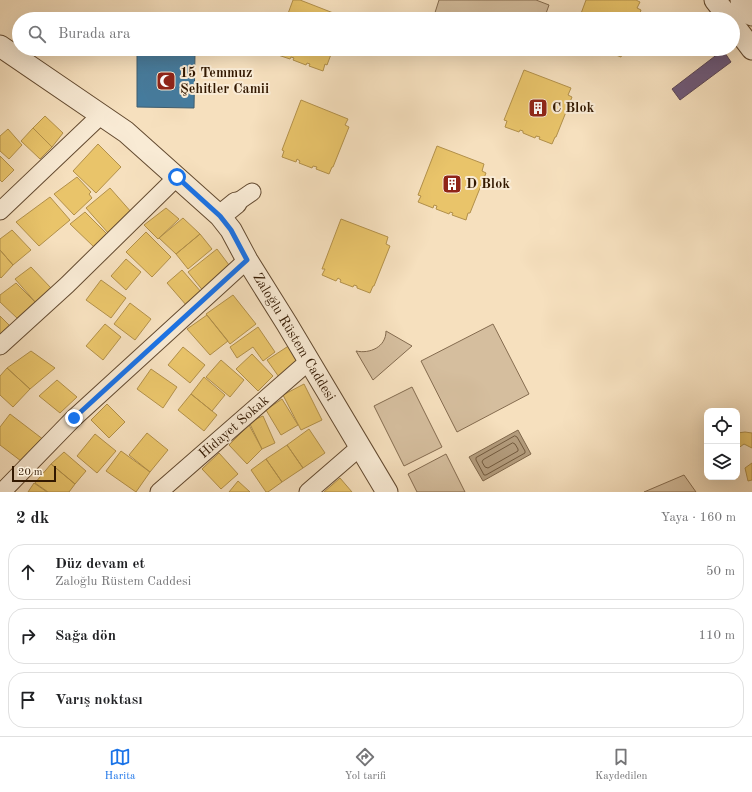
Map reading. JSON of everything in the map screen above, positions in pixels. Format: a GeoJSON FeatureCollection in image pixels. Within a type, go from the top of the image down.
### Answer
{"type":"FeatureCollection","features":[{"type":"Feature","properties":{"kind":"street"},"geometry":{"type":"LineString","coordinates":[[715,0],[724,12]]}},
{"type":"Feature","properties":{"kind":"street"},"geometry":{"type":"LineString","coordinates":[[741,0],[752,15]]}},
{"type":"Feature","properties":{"kind":"street"},"geometry":{"type":"LineString","coordinates":[[740,33],[752,49]]}},
{"type":"Feature","properties":{"kind":"street","name":"Zaloğlu Rüstem Caddesi"},"geometry":{"type":"LineString","coordinates":[[3,53],[102,115],[126,132],[177,177],[236,204],[231,230],[247,260],[387,492]]}},
{"type":"Feature","properties":{"kind":"street"},"geometry":{"type":"LineString","coordinates":[[0,211],[102,115]]}},
{"type":"Feature","properties":{"kind":"street"},"geometry":{"type":"LineString","coordinates":[[0,346],[67,285],[177,177]]}},
{"type":"Feature","properties":{"kind":"street"},"geometry":{"type":"LineString","coordinates":[[2,492],[74,418],[247,260]]}},
{"type":"Feature","properties":{"kind":"street","name":"Hidayet Sokak"},"geometry":{"type":"LineString","coordinates":[[159,492],[309,361]]}},
{"type":"Feature","properties":{"kind":"street"},"geometry":{"type":"LineString","coordinates":[[308,492],[360,447]]}},
{"type":"Feature","properties":{"kind":"shaded area"},"geometry":{"type":"Polygon","coordinates":[[[439,0],[536,0],[549,5],[546,12],[435,12],[439,0]]]}},
{"type":"Feature","properties":{"kind":"shaded area"},"geometry":{"type":"Polygon","coordinates":[[[493,324],[529,394],[457,432],[421,361],[493,324]]]}},
{"type":"Feature","properties":{"kind":"shaded area"},"geometry":{"type":"Polygon","coordinates":[[[386,331],[412,346],[373,380],[356,351],[361,352],[376,348],[383,341],[386,331]]]}},
{"type":"Feature","properties":{"kind":"shaded area"},"geometry":{"type":"Polygon","coordinates":[[[412,387],[442,447],[404,466],[374,406],[412,387]]]}},
{"type":"Feature","properties":{"kind":"shaded area"},"geometry":{"type":"Polygon","coordinates":[[[446,454],[465,492],[417,492],[408,474],[446,454]]]}},
{"type":"Feature","properties":{"kind":"shaded area"},"geometry":{"type":"Polygon","coordinates":[[[684,475],[696,492],[644,492],[684,475]]]}},
{"type":"Feature","properties":{"kind":"water"},"geometry":{"type":"Polygon","coordinates":[[[518,430],[531,454],[483,481],[469,457],[518,430]]]}},
{"type":"Feature","properties":{"kind":"building: Konut"},"geometry":{"type":"Polygon","coordinates":[[[293,0],[300,0],[331,12],[289,12],[293,0]]]}},
{"type":"Feature","properties":{"kind":"building: Konut"},"geometry":{"type":"Polygon","coordinates":[[[586,0],[636,0],[640,2],[637,8],[641,10],[640,12],[582,12],[586,0]]]}},
{"type":"Feature","properties":{"kind":"building: Konut"},"geometry":{"type":"Polygon","coordinates":[[[281,56],[330,56],[327,65],[325,64],[323,71],[309,66],[310,64],[307,63],[306,65],[293,60],[294,58],[291,57],[290,59],[281,56]]]}},
{"type":"Feature","properties":{"kind":"building: Konut","name":"C Blok"},"geometry":{"type":"Polygon","coordinates":[[[524,70],[571,88],[568,95],[572,97],[552,144],[539,139],[540,137],[536,136],[535,138],[523,133],[523,131],[520,130],[519,132],[505,127],[507,121],[504,120],[524,70]]]}},
{"type":"Feature","properties":{"kind":"building: Konut"},"geometry":{"type":"Polygon","coordinates":[[[301,100],[348,119],[345,125],[349,127],[329,174],[316,169],[317,167],[313,166],[312,168],[299,163],[300,161],[297,159],[296,162],[282,157],[284,151],[282,150],[301,100]]]}},
{"type":"Feature","properties":{"kind":"building: Konut"},"geometry":{"type":"Polygon","coordinates":[[[45,116],[63,133],[52,147],[33,128],[45,116]]]}},
{"type":"Feature","properties":{"kind":"building: Konut"},"geometry":{"type":"Polygon","coordinates":[[[33,128],[52,147],[40,159],[21,141],[33,128]]]}},
{"type":"Feature","properties":{"kind":"building: Konut"},"geometry":{"type":"Polygon","coordinates":[[[8,129],[22,145],[9,159],[0,151],[0,136],[8,129]]]}},
{"type":"Feature","properties":{"kind":"building: Konut"},"geometry":{"type":"Polygon","coordinates":[[[98,144],[121,167],[96,193],[73,171],[98,144]]]}},
{"type":"Feature","properties":{"kind":"building: Konut","name":"D Blok"},"geometry":{"type":"Polygon","coordinates":[[[437,146],[484,164],[482,171],[486,173],[466,220],[452,215],[453,213],[450,212],[449,214],[436,209],[437,206],[434,205],[433,208],[418,202],[421,196],[418,195],[437,146]]]}},
{"type":"Feature","properties":{"kind":"building: Konut"},"geometry":{"type":"Polygon","coordinates":[[[0,156],[14,170],[2,182],[0,180],[0,156]]]}},
{"type":"Feature","properties":{"kind":"building: Konut"},"geometry":{"type":"Polygon","coordinates":[[[77,177],[91,192],[89,194],[92,198],[74,215],[54,194],[77,177]]]}},
{"type":"Feature","properties":{"kind":"building: Konut"},"geometry":{"type":"Polygon","coordinates":[[[110,188],[132,213],[109,234],[86,208],[110,188]]]}},
{"type":"Feature","properties":{"kind":"building: Konut"},"geometry":{"type":"Polygon","coordinates":[[[50,197],[70,220],[39,246],[16,222],[50,197]]]}},
{"type":"Feature","properties":{"kind":"building: Konut"},"geometry":{"type":"Polygon","coordinates":[[[166,208],[179,219],[158,239],[144,225],[166,208]]]}},
{"type":"Feature","properties":{"kind":"building: Konut"},"geometry":{"type":"Polygon","coordinates":[[[85,212],[107,234],[94,247],[70,224],[85,212]]]}},
{"type":"Feature","properties":{"kind":"building: Konut"},"geometry":{"type":"Polygon","coordinates":[[[183,218],[200,234],[176,254],[159,238],[183,218]]]}},
{"type":"Feature","properties":{"kind":"building: Konut"},"geometry":{"type":"Polygon","coordinates":[[[341,219],[388,237],[386,244],[390,246],[370,293],[357,288],[357,286],[354,285],[353,287],[340,282],[341,280],[338,278],[336,281],[322,275],[325,269],[322,269],[341,219]]]}},
{"type":"Feature","properties":{"kind":"building: Konut"},"geometry":{"type":"Polygon","coordinates":[[[12,230],[31,250],[13,265],[0,250],[0,239],[12,230]]]}},
{"type":"Feature","properties":{"kind":"building: Konut"},"geometry":{"type":"Polygon","coordinates":[[[146,232],[171,257],[152,277],[126,252],[146,232]]]}},
{"type":"Feature","properties":{"kind":"building: Konut"},"geometry":{"type":"Polygon","coordinates":[[[200,234],[212,249],[188,269],[176,254],[200,234]]]}},
{"type":"Feature","properties":{"kind":"building: Konut"},"geometry":{"type":"Polygon","coordinates":[[[217,249],[232,269],[204,292],[188,272],[217,249]]]}},
{"type":"Feature","properties":{"kind":"building: Konut"},"geometry":{"type":"Polygon","coordinates":[[[0,250],[13,265],[1,278],[0,277],[0,250]]]}},
{"type":"Feature","properties":{"kind":"building: Konut"},"geometry":{"type":"Polygon","coordinates":[[[126,259],[141,272],[126,290],[111,276],[126,259]]]}},
{"type":"Feature","properties":{"kind":"building: Konut"},"geometry":{"type":"Polygon","coordinates":[[[31,267],[51,288],[37,304],[15,279],[31,267]]]}},
{"type":"Feature","properties":{"kind":"building: Konut"},"geometry":{"type":"Polygon","coordinates":[[[182,270],[202,293],[187,306],[167,283],[182,270]]]}},
{"type":"Feature","properties":{"kind":"building: Konut"},"geometry":{"type":"Polygon","coordinates":[[[101,280],[126,298],[111,318],[86,300],[101,280]]]}},
{"type":"Feature","properties":{"kind":"building: Konut"},"geometry":{"type":"Polygon","coordinates":[[[16,283],[35,302],[17,318],[0,302],[0,295],[16,283]]]}},
{"type":"Feature","properties":{"kind":"building: Konut"},"geometry":{"type":"Polygon","coordinates":[[[233,295],[256,324],[230,344],[206,314],[233,295]]]}},
{"type":"Feature","properties":{"kind":"building: Konut"},"geometry":{"type":"Polygon","coordinates":[[[130,303],[151,319],[135,340],[114,324],[130,303]]]}},
{"type":"Feature","properties":{"kind":"building: Konut"},"geometry":{"type":"Polygon","coordinates":[[[207,315],[228,341],[210,355],[187,329],[207,315]]]}},
{"type":"Feature","properties":{"kind":"building: Konut"},"geometry":{"type":"Polygon","coordinates":[[[0,316],[13,329],[0,340],[0,316]]]}},
{"type":"Feature","properties":{"kind":"building: Konut"},"geometry":{"type":"Polygon","coordinates":[[[105,324],[121,337],[103,360],[86,346],[105,324]]]}},
{"type":"Feature","properties":{"kind":"building: Konut"},"geometry":{"type":"Polygon","coordinates":[[[258,327],[275,352],[263,361],[253,347],[237,358],[230,347],[258,327]]]}},
{"type":"Feature","properties":{"kind":"building: Konut"},"geometry":{"type":"Polygon","coordinates":[[[290,345],[301,362],[279,377],[267,360],[290,345]]]}},
{"type":"Feature","properties":{"kind":"building: Konut"},"geometry":{"type":"Polygon","coordinates":[[[183,347],[205,365],[190,383],[168,365],[183,347]]]}},
{"type":"Feature","properties":{"kind":"building: Konut"},"geometry":{"type":"Polygon","coordinates":[[[31,351],[55,368],[30,389],[7,368],[31,351]]]}},
{"type":"Feature","properties":{"kind":"building: Konut"},"geometry":{"type":"Polygon","coordinates":[[[252,354],[273,376],[258,391],[236,369],[252,354]]]}},
{"type":"Feature","properties":{"kind":"building: Konut"},"geometry":{"type":"Polygon","coordinates":[[[221,360],[244,380],[230,397],[206,377],[221,360]]]}},
{"type":"Feature","properties":{"kind":"building: Konut"},"geometry":{"type":"Polygon","coordinates":[[[7,368],[30,389],[13,407],[0,395],[0,376],[7,368]]]}},
{"type":"Feature","properties":{"kind":"building: Konut"},"geometry":{"type":"Polygon","coordinates":[[[151,369],[177,387],[163,408],[137,389],[151,369]]]}},
{"type":"Feature","properties":{"kind":"building: Konut"},"geometry":{"type":"Polygon","coordinates":[[[204,377],[225,395],[212,411],[191,394],[204,377]]]}},
{"type":"Feature","properties":{"kind":"building: Konut"},"geometry":{"type":"Polygon","coordinates":[[[57,380],[77,397],[60,413],[39,396],[57,380]]]}},
{"type":"Feature","properties":{"kind":"building: Konut"},"geometry":{"type":"Polygon","coordinates":[[[304,384],[322,420],[301,430],[283,395],[304,384]]]}},
{"type":"Feature","properties":{"kind":"building: Konut"},"geometry":{"type":"Polygon","coordinates":[[[191,394],[217,415],[204,431],[178,410],[191,394]]]}},
{"type":"Feature","properties":{"kind":"building: Konut"},"geometry":{"type":"Polygon","coordinates":[[[282,399],[298,425],[281,435],[266,410],[282,399]]]}},
{"type":"Feature","properties":{"kind":"building: Konut"},"geometry":{"type":"Polygon","coordinates":[[[107,404],[125,422],[109,438],[91,420],[107,404]]]}},
{"type":"Feature","properties":{"kind":"building: Konut"},"geometry":{"type":"Polygon","coordinates":[[[10,414],[44,440],[25,464],[0,445],[0,427],[10,414]]]}},
{"type":"Feature","properties":{"kind":"building: Konut"},"geometry":{"type":"Polygon","coordinates":[[[263,416],[275,443],[262,449],[249,422],[263,416]]]}},
{"type":"Feature","properties":{"kind":"building: Konut"},"geometry":{"type":"Polygon","coordinates":[[[249,425],[262,449],[247,464],[229,445],[249,425]]]}},
{"type":"Feature","properties":{"kind":"building: Konut"},"geometry":{"type":"Polygon","coordinates":[[[309,429],[325,453],[303,468],[287,445],[309,429]]]}},
{"type":"Feature","properties":{"kind":"building: Konut"},"geometry":{"type":"Polygon","coordinates":[[[147,433],[168,450],[150,472],[129,455],[147,433]]]}},
{"type":"Feature","properties":{"kind":"building: Konut"},"geometry":{"type":"Polygon","coordinates":[[[740,433],[752,433],[752,448],[744,444],[740,447],[740,433]]]}},
{"type":"Feature","properties":{"kind":"building: Konut"},"geometry":{"type":"Polygon","coordinates":[[[95,434],[116,451],[97,473],[77,456],[95,434]]]}},
{"type":"Feature","properties":{"kind":"building: Konut"},"geometry":{"type":"Polygon","coordinates":[[[287,445],[303,468],[282,482],[266,459],[287,445]]]}},
{"type":"Feature","properties":{"kind":"building: Konut"},"geometry":{"type":"Polygon","coordinates":[[[121,451],[150,472],[136,492],[106,471],[121,451]]]}},
{"type":"Feature","properties":{"kind":"building: Konut"},"geometry":{"type":"Polygon","coordinates":[[[64,452],[86,471],[75,484],[51,464],[64,452]]]}},
{"type":"Feature","properties":{"kind":"building: Konut"},"geometry":{"type":"Polygon","coordinates":[[[219,453],[238,474],[221,489],[202,469],[219,453]]]}},
{"type":"Feature","properties":{"kind":"building: Konut"},"geometry":{"type":"Polygon","coordinates":[[[266,459],[282,482],[268,492],[266,492],[251,470],[266,459]]]}},
{"type":"Feature","properties":{"kind":"building: Konut"},"geometry":{"type":"Polygon","coordinates":[[[752,463],[752,480],[748,481],[745,468],[752,463]]]}},
{"type":"Feature","properties":{"kind":"building: Konut"},"geometry":{"type":"Polygon","coordinates":[[[51,464],[75,484],[69,492],[48,492],[35,483],[51,464]]]}},
{"type":"Feature","properties":{"kind":"building: Konut"},"geometry":{"type":"Polygon","coordinates":[[[340,478],[352,492],[324,492],[340,478]]]}},
{"type":"Feature","properties":{"kind":"building: Konut"},"geometry":{"type":"Polygon","coordinates":[[[238,481],[250,492],[229,492],[238,481]]]}},
{"type":"Feature","properties":{"kind":"building: Konut"},"geometry":{"type":"Polygon","coordinates":[[[34,483],[47,492],[28,492],[34,483]]]}},
{"type":"Feature","properties":{"kind":"building: Ofis"},"geometry":{"type":"Polygon","coordinates":[[[715,56],[727,56],[731,62],[680,100],[672,89],[715,56]]]}},
{"type":"Feature","properties":{"kind":"building: Kamu","name":"15 Temmuz Şehitler Camii"},"geometry":{"type":"Polygon","coordinates":[[[137,56],[195,56],[194,108],[137,107],[137,56]]]}},
{"type":"Feature","properties":{"kind":"place","name":"15 Temmuz Şehitler Camii"},"geometry":{"type":"Point","coordinates":[166,81]}},
{"type":"Feature","properties":{"kind":"place","name":"C Blok"},"geometry":{"type":"Point","coordinates":[538,108]}},
{"type":"Feature","properties":{"kind":"place","name":"D Blok"},"geometry":{"type":"Point","coordinates":[452,184]}},
{"type":"Feature","properties":{"kind":"route"},"geometry":{"type":"LineString","coordinates":[[74,418],[247,260],[231,230],[220,216],[177,177]]}}]}
